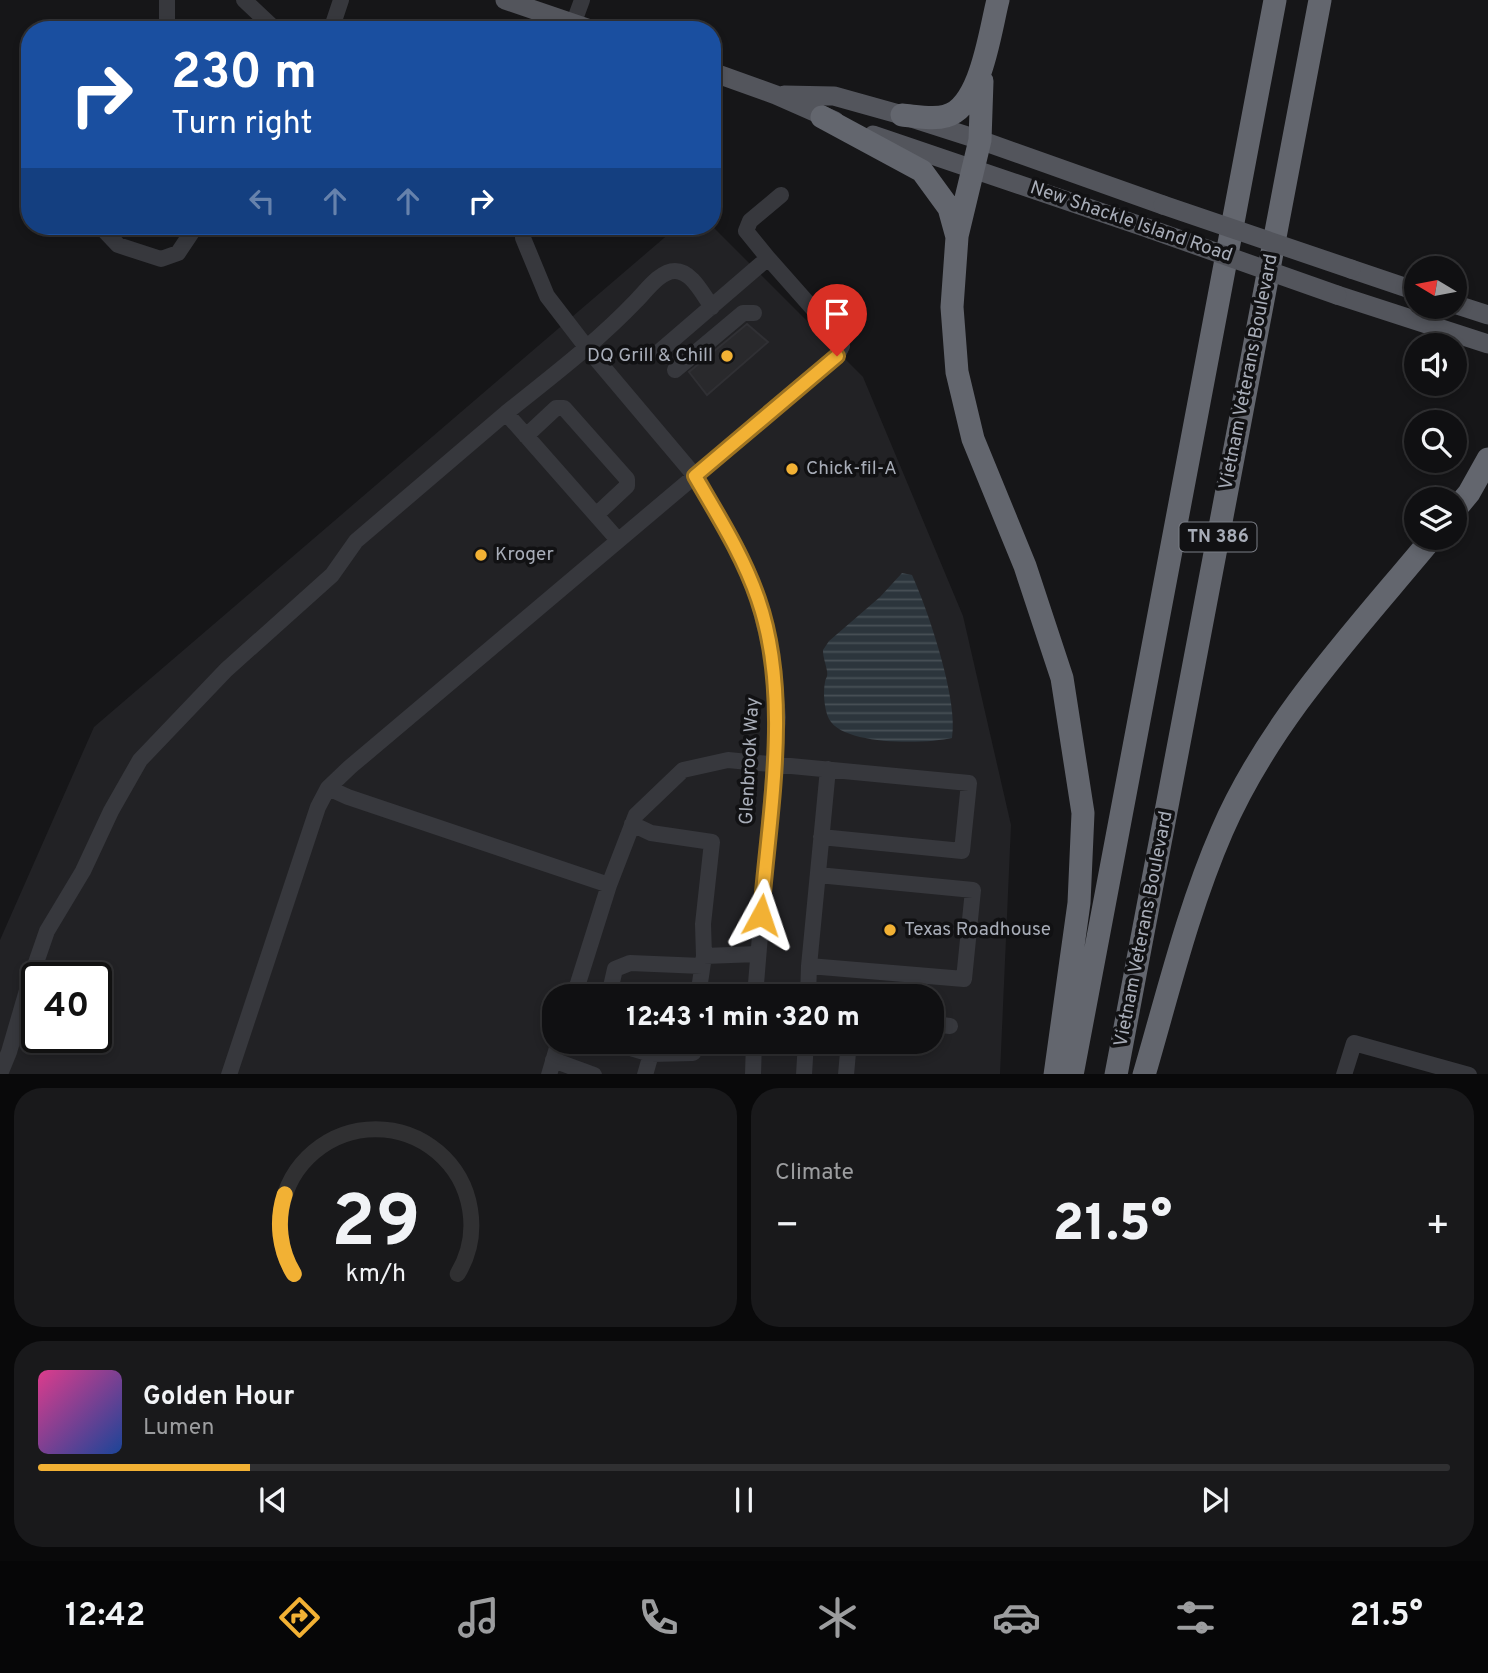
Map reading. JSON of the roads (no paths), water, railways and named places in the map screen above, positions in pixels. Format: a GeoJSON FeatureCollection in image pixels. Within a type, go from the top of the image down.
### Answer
{"type":"FeatureCollection","features":[{"type":"Feature","properties":{"kind":"highway"},"geometry":{"type":"LineString","coordinates":[[902,115],[947,116],[967,102],[983,64],[998,0]]}},
{"type":"Feature","properties":{"kind":"highway","name":"TN 386"},"geometry":{"type":"LineString","coordinates":[[1072,1074],[1275,0]]}},
{"type":"Feature","properties":{"kind":"highway","name":"Vietnam Veterans Boulevard"},"geometry":{"type":"LineString","coordinates":[[1116,1074],[1320,0]]}},
{"type":"Feature","properties":{"kind":"highway"},"geometry":{"type":"LineString","coordinates":[[983,64],[980,139],[957,237],[952,307],[957,372],[973,439],[1025,566],[1062,678],[1083,813],[1079,903],[1055,1074]]}},
{"type":"Feature","properties":{"kind":"highway"},"geometry":{"type":"LineString","coordinates":[[822,117],[922,171],[949,208],[957,237]]}},
{"type":"Feature","properties":{"kind":"highway"},"geometry":{"type":"LineString","coordinates":[[1467,495],[1488,460]]}},
{"type":"Feature","properties":{"kind":"highway"},"geometry":{"type":"LineString","coordinates":[[1144,1074],[1194,905],[1222,830],[1259,759],[1313,682],[1422,550]]}},
{"type":"Feature","properties":{"kind":"main road"},"geometry":{"type":"LineString","coordinates":[[505,0],[559,21]]}},
{"type":"Feature","properties":{"kind":"main road","name":"New Shackle Island Road"},"geometry":{"type":"LineString","coordinates":[[721,75],[776,95],[822,117],[1337,295],[1488,344]]}},
{"type":"Feature","properties":{"kind":"main road","name":"New Shackle Island Road"},"geometry":{"type":"LineString","coordinates":[[776,95],[834,96],[902,115],[980,139],[1404,287]]}},
{"type":"Feature","properties":{"kind":"main road"},"geometry":{"type":"LineString","coordinates":[[1467,309],[1488,316]]}},
{"type":"Feature","properties":{"kind":"street"},"geometry":{"type":"LineString","coordinates":[[167,0],[167,21]]}},
{"type":"Feature","properties":{"kind":"street"},"geometry":{"type":"LineString","coordinates":[[244,0],[266,21]]}},
{"type":"Feature","properties":{"kind":"street"},"geometry":{"type":"LineString","coordinates":[[334,21],[341,0]]}},
{"type":"Feature","properties":{"kind":"street"},"geometry":{"type":"LineString","coordinates":[[574,21],[582,0]]}},
{"type":"Feature","properties":{"kind":"street"},"geometry":{"type":"LineString","coordinates":[[229,1074],[318,807],[328,788],[837,356],[842,346],[837,336],[746,230],[750,221],[781,195]]}},
{"type":"Feature","properties":{"kind":"street"},"geometry":{"type":"LineString","coordinates":[[109,235],[118,245],[161,259],[178,253],[190,235]]}},
{"type":"Feature","properties":{"kind":"street","name":"Glenbrook Way"},"geometry":{"type":"LineString","coordinates":[[523,235],[547,296],[587,348],[695,476],[739,552],[758,600],[772,656],[778,717],[756,984]]}},
{"type":"Feature","properties":{"kind":"street"},"geometry":{"type":"LineString","coordinates":[[660,352],[768,258]]}},
{"type":"Feature","properties":{"kind":"street"},"geometry":{"type":"LineString","coordinates":[[0,1074],[47,931],[83,872],[111,811],[140,760],[226,670],[332,575],[356,541],[587,348],[653,284],[675,271],[687,275],[712,307]]}},
{"type":"Feature","properties":{"kind":"street"},"geometry":{"type":"LineString","coordinates":[[675,370],[743,313],[754,313]]}},
{"type":"Feature","properties":{"kind":"street"},"geometry":{"type":"LineString","coordinates":[[526,436],[556,408],[564,408],[627,479],[627,486],[596,515]]}},
{"type":"Feature","properties":{"kind":"street"},"geometry":{"type":"LineString","coordinates":[[506,413],[618,540]]}},
{"type":"Feature","properties":{"kind":"street"},"geometry":{"type":"LineString","coordinates":[[578,984],[609,885],[636,815],[683,770],[728,760],[969,783],[962,851],[821,837]]}},
{"type":"Feature","properties":{"kind":"street"},"geometry":{"type":"LineString","coordinates":[[808,984],[828,769]]}},
{"type":"Feature","properties":{"kind":"street"},"geometry":{"type":"LineString","coordinates":[[328,788],[609,885]]}},
{"type":"Feature","properties":{"kind":"street"},"geometry":{"type":"LineString","coordinates":[[632,824],[651,833],[712,842],[700,984]]}},
{"type":"Feature","properties":{"kind":"street"},"geometry":{"type":"LineString","coordinates":[[809,966],[964,979],[973,890],[818,875]]}},
{"type":"Feature","properties":{"kind":"street"},"geometry":{"type":"LineString","coordinates":[[612,984],[615,969],[630,963],[703,961],[758,954]]}},
{"type":"Feature","properties":{"kind":"street"},"geometry":{"type":"LineString","coordinates":[[944,1025],[950,1026]]}},
{"type":"Feature","properties":{"kind":"street"},"geometry":{"type":"LineString","coordinates":[[1344,1074],[1354,1043],[1469,1074]]}},
{"type":"Feature","properties":{"kind":"street"},"geometry":{"type":"LineString","coordinates":[[645,1074],[651,1054]]}},
{"type":"Feature","properties":{"kind":"street"},"geometry":{"type":"LineString","coordinates":[[753,1074],[754,1054]]}},
{"type":"Feature","properties":{"kind":"street"},"geometry":{"type":"LineString","coordinates":[[804,1074],[805,1054]]}},
{"type":"Feature","properties":{"kind":"street"},"geometry":{"type":"LineString","coordinates":[[846,1074],[848,1054]]}},
{"type":"Feature","properties":{"kind":"street"},"geometry":{"type":"LineString","coordinates":[[551,1067],[594,1074]]}},
{"type":"Feature","properties":{"kind":"place","name":"DQ Grill & Chill"},"geometry":{"type":"Point","coordinates":[727,356]}},
{"type":"Feature","properties":{"kind":"place","name":"Chick-fil-A"},"geometry":{"type":"Point","coordinates":[792,469]}},
{"type":"Feature","properties":{"kind":"place","name":"Kroger"},"geometry":{"type":"Point","coordinates":[481,555]}},
{"type":"Feature","properties":{"kind":"place","name":"Texas Roadhouse"},"geometry":{"type":"Point","coordinates":[890,930]}}]}
